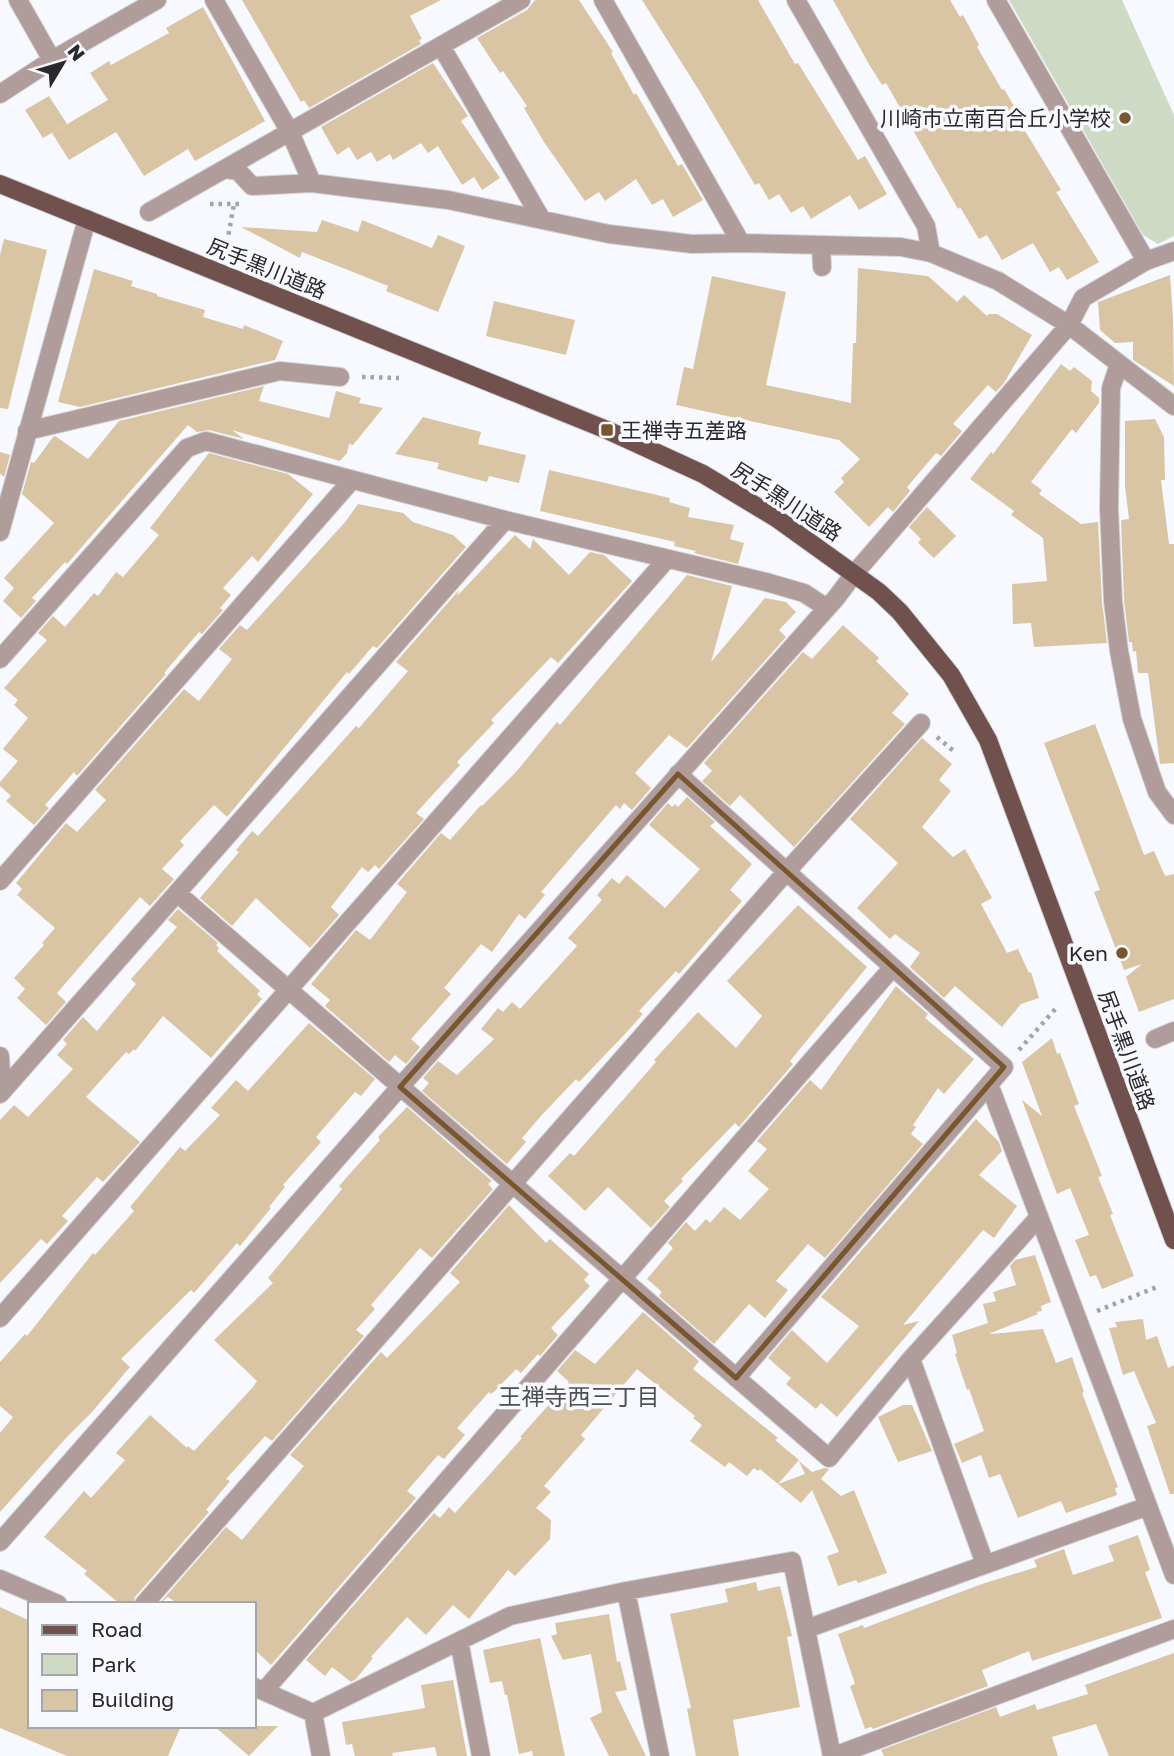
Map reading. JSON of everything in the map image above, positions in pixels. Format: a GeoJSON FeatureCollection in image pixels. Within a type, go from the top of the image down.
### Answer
{"type":"FeatureCollection","features":[{"type":"Feature","properties":{"kind":"main road","name":"尻手黒川道路"},"geometry":{"type":"LineString","coordinates":[[0,184],[607,430],[691,468],[776,517],[854,573],[900,612],[951,675],[988,740],[1174,1240]]}},
{"type":"Feature","properties":{"kind":"street"},"geometry":{"type":"LineString","coordinates":[[18,0],[52,60]]}},
{"type":"Feature","properties":{"kind":"street"},"geometry":{"type":"LineString","coordinates":[[0,94],[52,60],[157,0]]}},
{"type":"Feature","properties":{"kind":"street"},"geometry":{"type":"LineString","coordinates":[[214,0],[290,132],[312,183]]}},
{"type":"Feature","properties":{"kind":"street"},"geometry":{"type":"LineString","coordinates":[[149,212],[521,0]]}},
{"type":"Feature","properties":{"kind":"street"},"geometry":{"type":"LineString","coordinates":[[603,0],[741,243]]}},
{"type":"Feature","properties":{"kind":"street"},"geometry":{"type":"LineString","coordinates":[[796,0],[926,226],[930,253]]}},
{"type":"Feature","properties":{"kind":"street"},"geometry":{"type":"LineString","coordinates":[[996,0],[1146,261]]}},
{"type":"Feature","properties":{"kind":"street"},"geometry":{"type":"LineString","coordinates":[[441,46],[542,220]]}},
{"type":"Feature","properties":{"kind":"street"},"geometry":{"type":"LineString","coordinates":[[225,169],[238,171],[253,186],[312,183],[448,200],[609,234],[692,244],[901,247],[930,253],[998,281],[1069,325],[1174,406]]}},
{"type":"Feature","properties":{"kind":"street"},"geometry":{"type":"LineString","coordinates":[[0,532],[87,219]]}},
{"type":"Feature","properties":{"kind":"street"},"geometry":{"type":"LineString","coordinates":[[821,245],[822,267]]}},
{"type":"Feature","properties":{"kind":"street"},"geometry":{"type":"LineString","coordinates":[[0,1542],[400,1087],[827,608],[854,573],[1069,325],[1083,298],[1146,261],[1174,251]]}},
{"type":"Feature","properties":{"kind":"street"},"geometry":{"type":"LineString","coordinates":[[1119,364],[1111,388],[1109,508],[1118,638],[1132,719],[1157,792],[1174,816]]}},
{"type":"Feature","properties":{"kind":"street"},"geometry":{"type":"LineString","coordinates":[[27,431],[280,371],[340,377]]}},
{"type":"Feature","properties":{"kind":"street"},"geometry":{"type":"LineString","coordinates":[[0,659],[187,448],[206,441],[505,520],[766,582],[804,593],[827,608]]}},
{"type":"Feature","properties":{"kind":"street"},"geometry":{"type":"LineString","coordinates":[[0,881],[352,480]]}},
{"type":"Feature","properties":{"kind":"street"},"geometry":{"type":"LineString","coordinates":[[1,1093],[505,520]]}},
{"type":"Feature","properties":{"kind":"street"},"geometry":{"type":"LineString","coordinates":[[0,1318],[667,559]]}},
{"type":"Feature","properties":{"kind":"street"},"geometry":{"type":"LineString","coordinates":[[146,1602],[787,871],[921,723]]}},
{"type":"Feature","properties":{"kind":"street"},"geometry":{"type":"LineString","coordinates":[[678,774],[1004,1067],[736,1378]]}},
{"type":"Feature","properties":{"kind":"street"},"geometry":{"type":"LineString","coordinates":[[177,893],[829,1458],[911,1359],[1039,1217]]}},
{"type":"Feature","properties":{"kind":"street"},"geometry":{"type":"LineString","coordinates":[[313,1713],[259,1689],[622,1279],[893,967]]}},
{"type":"Feature","properties":{"kind":"street"},"geometry":{"type":"LineString","coordinates":[[1155,1039],[1174,1031]]}},
{"type":"Feature","properties":{"kind":"street"},"geometry":{"type":"LineString","coordinates":[[0,1056],[1,1093]]}},
{"type":"Feature","properties":{"kind":"street"},"geometry":{"type":"LineString","coordinates":[[989,1084],[1174,1575]]}},
{"type":"Feature","properties":{"kind":"street"},"geometry":{"type":"LineString","coordinates":[[911,1359],[985,1564]]}},
{"type":"Feature","properties":{"kind":"street"},"geometry":{"type":"LineString","coordinates":[[806,1629],[1148,1506]]}},
{"type":"Feature","properties":{"kind":"street"},"geometry":{"type":"LineString","coordinates":[[313,1713],[510,1616],[626,1591],[792,1561],[833,1756],[1174,1629]]}},
{"type":"Feature","properties":{"kind":"street"},"geometry":{"type":"LineString","coordinates":[[0,1579],[53,1602]]}},
{"type":"Feature","properties":{"kind":"street"},"geometry":{"type":"LineString","coordinates":[[626,1591],[660,1756]]}},
{"type":"Feature","properties":{"kind":"street"},"geometry":{"type":"LineString","coordinates":[[459,1641],[481,1756]]}},
{"type":"Feature","properties":{"kind":"street"},"geometry":{"type":"LineString","coordinates":[[313,1713],[321,1756]]}},
{"type":"Feature","properties":{"kind":"path"},"geometry":{"type":"LineString","coordinates":[[227,243],[234,204]]}},
{"type":"Feature","properties":{"kind":"path"},"geometry":{"type":"LineString","coordinates":[[340,377],[399,379]]}},
{"type":"Feature","properties":{"kind":"path"},"geometry":{"type":"LineString","coordinates":[[1004,1067],[1058,1007]]}},
{"type":"Feature","properties":{"kind":"path"},"geometry":{"type":"LineString","coordinates":[[1077,1319],[1157,1287]]}},
{"type":"Feature","properties":{"kind":"highlighted area"},"geometry":{"type":"Polygon","coordinates":[[[678,774],[1004,1067],[736,1378],[400,1087],[678,774]]]}},
{"type":"Feature","properties":{"kind":"green space","name":"川崎市立南百合丘小学校"},"geometry":{"type":"Polygon","coordinates":[[[1009,0],[1122,0],[1174,115],[1174,236],[1158,244],[1143,235],[1009,0]]]}},
{"type":"Feature","properties":{"kind":"building"},"geometry":{"type":"Polygon","coordinates":[[[242,0],[441,0],[410,16],[422,39],[419,40],[421,44],[309,108],[304,100],[301,102],[242,0]]]}},
{"type":"Feature","properties":{"kind":"building"},"geometry":{"type":"Polygon","coordinates":[[[535,0],[579,0],[613,52],[611,53],[634,95],[636,93],[678,166],[682,164],[703,200],[673,217],[663,199],[652,205],[636,179],[605,201],[599,192],[585,201],[544,142],[524,108],[527,106],[503,71],[500,73],[477,38],[527,10],[535,0]]]}},
{"type":"Feature","properties":{"kind":"building"},"geometry":{"type":"Polygon","coordinates":[[[642,0],[758,0],[795,64],[798,63],[858,160],[865,156],[887,194],[859,210],[850,195],[811,219],[803,206],[791,213],[779,194],[769,200],[759,183],[755,185],[642,0]]]}},
{"type":"Feature","properties":{"kind":"building"},"geometry":{"type":"Polygon","coordinates":[[[833,0],[950,0],[960,17],[963,15],[979,45],[977,47],[1061,190],[1056,192],[1099,262],[1067,280],[1059,267],[1050,272],[1033,243],[1002,260],[987,235],[979,239],[960,207],[958,209],[886,83],[882,85],[870,66],[833,0]]]}},
{"type":"Feature","properties":{"kind":"building"},"geometry":{"type":"Polygon","coordinates":[[[203,7],[265,121],[195,161],[188,149],[144,176],[116,132],[69,160],[52,133],[108,100],[90,73],[109,61],[111,65],[169,33],[166,28],[203,7]]]}},
{"type":"Feature","properties":{"kind":"building"},"geometry":{"type":"Polygon","coordinates":[[[433,63],[468,116],[461,121],[500,178],[482,190],[474,177],[462,185],[438,146],[428,153],[421,143],[393,160],[390,154],[377,162],[371,152],[357,160],[349,147],[337,155],[321,127],[433,63]]]}},
{"type":"Feature","properties":{"kind":"building"},"geometry":{"type":"Polygon","coordinates":[[[49,96],[67,124],[43,138],[25,110],[49,96]]]}},
{"type":"Feature","properties":{"kind":"building"},"geometry":{"type":"Polygon","coordinates":[[[322,220],[358,232],[362,220],[432,248],[438,235],[465,246],[438,312],[386,291],[388,286],[343,268],[302,252],[300,258],[241,227],[317,232],[322,220]]]}},
{"type":"Feature","properties":{"kind":"building"},"geometry":{"type":"Polygon","coordinates":[[[4,239],[47,250],[8,409],[0,408],[0,255],[4,239]]]}},
{"type":"Feature","properties":{"kind":"building"},"geometry":{"type":"Polygon","coordinates":[[[858,268],[928,276],[957,302],[964,295],[987,316],[997,314],[1032,335],[1004,383],[996,392],[988,385],[953,424],[962,431],[941,456],[936,453],[907,487],[910,491],[893,512],[888,507],[869,527],[834,492],[844,482],[841,478],[860,459],[839,440],[676,405],[684,367],[693,369],[712,276],[786,292],[766,385],[851,403],[858,268]]]}},
{"type":"Feature","properties":{"kind":"building"},"geometry":{"type":"Polygon","coordinates":[[[94,269],[133,281],[131,286],[157,296],[205,310],[203,317],[243,329],[244,325],[283,341],[275,360],[80,407],[58,402],[94,269]]]}},
{"type":"Feature","properties":{"kind":"building"},"geometry":{"type":"Polygon","coordinates":[[[1170,275],[1174,386],[1133,360],[1133,342],[1115,343],[1100,330],[1098,302],[1170,275]]]}},
{"type":"Feature","properties":{"kind":"building"},"geometry":{"type":"Polygon","coordinates":[[[494,301],[575,320],[566,355],[486,336],[494,301]]]}},
{"type":"Feature","properties":{"kind":"building"},"geometry":{"type":"Polygon","coordinates":[[[1061,364],[1070,371],[1074,367],[1092,381],[1091,391],[1099,398],[1099,403],[1076,433],[1072,429],[1031,482],[1042,490],[1039,494],[1081,524],[1098,522],[1107,643],[1034,647],[1031,623],[1013,624],[1012,584],[1047,581],[1043,538],[1011,515],[1014,511],[970,479],[991,452],[993,454],[1061,364]]]}},
{"type":"Feature","properties":{"kind":"building"},"geometry":{"type":"Polygon","coordinates":[[[264,386],[259,401],[329,418],[336,391],[361,398],[359,403],[383,408],[353,445],[349,444],[347,453],[340,461],[232,430],[244,439],[209,430],[197,432],[188,425],[67,564],[65,562],[32,598],[36,601],[21,618],[3,601],[14,588],[4,578],[54,523],[22,494],[31,462],[34,463],[53,437],[88,459],[119,421],[264,386]]]}},
{"type":"Feature","properties":{"kind":"building"},"geometry":{"type":"Polygon","coordinates":[[[423,417],[481,432],[478,444],[526,455],[519,483],[489,476],[487,482],[437,469],[439,463],[395,454],[423,417]]]}},
{"type":"Feature","properties":{"kind":"building"},"geometry":{"type":"Polygon","coordinates":[[[1155,419],[1164,437],[1165,480],[1161,480],[1169,544],[1174,544],[1174,763],[1160,764],[1148,673],[1138,673],[1136,651],[1133,652],[1132,642],[1129,642],[1124,600],[1121,520],[1129,519],[1125,486],[1125,421],[1155,419]]]}},
{"type":"Feature","properties":{"kind":"building"},"geometry":{"type":"Polygon","coordinates":[[[0,452],[10,455],[4,477],[0,474],[0,452]]]}},
{"type":"Feature","properties":{"kind":"building"},"geometry":{"type":"Polygon","coordinates":[[[209,453],[288,474],[313,494],[258,562],[252,556],[223,588],[231,595],[220,608],[223,610],[202,634],[199,632],[77,776],[74,772],[45,805],[49,808],[34,825],[6,801],[11,796],[0,786],[0,782],[18,761],[3,749],[28,718],[14,705],[18,700],[4,688],[47,640],[38,633],[53,616],[65,627],[94,593],[98,596],[116,572],[123,577],[159,535],[150,528],[209,453]]]}},
{"type":"Feature","properties":{"kind":"building"},"geometry":{"type":"Polygon","coordinates":[[[549,470],[670,498],[669,502],[690,508],[688,517],[734,525],[730,539],[744,543],[738,564],[694,553],[696,551],[674,546],[675,542],[540,511],[549,470]]]}},
{"type":"Feature","properties":{"kind":"building"},"geometry":{"type":"Polygon","coordinates":[[[358,504],[403,513],[413,522],[453,535],[466,547],[377,648],[373,646],[349,674],[347,672],[227,817],[214,805],[180,841],[184,845],[162,869],[174,879],[150,906],[140,897],[57,993],[66,1002],[46,1025],[17,998],[25,989],[14,978],[44,945],[42,943],[55,928],[17,895],[22,889],[16,883],[66,823],[77,832],[106,800],[95,790],[184,689],[199,701],[232,659],[219,649],[240,625],[247,630],[346,521],[358,504]]]}},
{"type":"Feature","properties":{"kind":"building"},"geometry":{"type":"Polygon","coordinates":[[[927,507],[956,536],[934,558],[918,543],[921,539],[909,527],[927,507]]]}},
{"type":"Feature","properties":{"kind":"building"},"geometry":{"type":"Polygon","coordinates":[[[515,535],[530,549],[533,539],[569,575],[590,552],[604,555],[632,581],[558,663],[551,657],[491,720],[494,723],[457,762],[460,765],[416,813],[424,819],[379,869],[375,865],[368,872],[362,867],[331,907],[339,915],[310,948],[256,898],[232,926],[200,898],[239,852],[236,850],[252,831],[258,836],[356,726],[359,728],[408,671],[396,662],[459,590],[457,596],[515,535]]]}},
{"type":"Feature","properties":{"kind":"building"},"geometry":{"type":"Polygon","coordinates":[[[687,575],[732,586],[711,662],[765,598],[786,602],[796,612],[779,630],[786,637],[687,748],[669,735],[635,773],[651,788],[632,810],[624,803],[620,809],[616,805],[541,892],[545,895],[525,919],[519,914],[492,952],[481,944],[444,988],[451,994],[411,1039],[420,1047],[406,1064],[395,1055],[389,1062],[325,1006],[330,1000],[311,984],[356,930],[370,940],[407,892],[397,884],[441,833],[450,840],[481,805],[516,772],[557,722],[560,725],[687,575]]]}},
{"type":"Feature","properties":{"kind":"building"},"geometry":{"type":"Polygon","coordinates":[[[843,625],[879,658],[876,661],[909,694],[892,713],[905,724],[794,847],[740,795],[730,806],[702,781],[712,771],[704,763],[803,652],[812,659],[843,625]]]}},
{"type":"Feature","properties":{"kind":"building"},"geometry":{"type":"Polygon","coordinates":[[[1095,724],[1144,855],[1154,851],[1165,876],[1174,874],[1174,999],[1139,1012],[1126,977],[1142,964],[1124,970],[1094,892],[1100,890],[1044,743],[1095,724]]]}},
{"type":"Feature","properties":{"kind":"building"},"geometry":{"type":"Polygon","coordinates":[[[922,738],[952,764],[939,780],[951,791],[922,827],[953,857],[965,849],[992,898],[981,904],[1007,953],[1018,949],[1029,973],[1031,972],[1039,998],[1021,1004],[1002,1027],[955,986],[944,998],[910,967],[920,953],[895,934],[890,939],[857,908],[898,863],[850,819],[922,738]]]}},
{"type":"Feature","properties":{"kind":"building"},"geometry":{"type":"Polygon","coordinates":[[[687,797],[715,822],[710,826],[752,864],[730,890],[742,901],[679,974],[676,971],[639,1011],[643,1014],[624,1035],[579,1082],[576,1079],[540,1117],[522,1138],[526,1142],[507,1164],[422,1091],[429,1083],[423,1078],[438,1061],[457,1075],[494,1039],[481,1029],[498,1008],[503,1012],[512,1002],[520,1009],[577,946],[568,938],[602,900],[597,895],[612,878],[619,884],[627,875],[665,908],[700,869],[649,825],[668,803],[672,807],[675,804],[678,807],[687,797]]]}},
{"type":"Feature","properties":{"kind":"building"},"geometry":{"type":"Polygon","coordinates":[[[798,905],[867,967],[790,1061],[793,1064],[739,1127],[735,1123],[681,1179],[683,1181],[664,1201],[670,1207],[651,1228],[608,1187],[585,1211],[548,1176],[570,1153],[574,1156],[698,1012],[736,1048],[762,1016],[727,981],[798,905]]]}},
{"type":"Feature","properties":{"kind":"building"},"geometry":{"type":"Polygon","coordinates":[[[178,909],[218,943],[217,951],[260,991],[257,994],[262,999],[211,1058],[163,1016],[135,1051],[134,1049],[129,1054],[126,1052],[86,1097],[140,1142],[103,1182],[97,1177],[62,1216],[68,1221],[47,1244],[41,1239],[0,1283],[0,1120],[14,1105],[28,1117],[73,1069],[57,1055],[67,1044],[63,1040],[83,1017],[97,1031],[136,984],[131,979],[177,927],[168,920],[178,909]]]}},
{"type":"Feature","properties":{"kind":"building"},"geometry":{"type":"Polygon","coordinates":[[[896,986],[928,1014],[925,1018],[974,1059],[944,1094],[938,1088],[913,1125],[916,1127],[911,1134],[923,1144],[825,1258],[808,1244],[776,1281],[788,1290],[765,1318],[749,1304],[714,1344],[659,1296],[662,1292],[647,1279],[673,1248],[668,1243],[686,1222],[695,1231],[706,1219],[710,1223],[724,1207],[740,1220],[769,1189],[748,1171],[767,1149],[757,1141],[810,1080],[821,1090],[896,986]]]}},
{"type":"Feature","properties":{"kind":"building"},"geometry":{"type":"Polygon","coordinates":[[[309,1023],[375,1079],[361,1096],[355,1092],[316,1137],[321,1142],[283,1185],[285,1187],[269,1207],[271,1208],[240,1246],[237,1243],[194,1293],[191,1290],[121,1359],[130,1367],[0,1512],[0,1433],[13,1417],[0,1406],[0,1362],[25,1334],[27,1336],[93,1253],[95,1255],[134,1211],[130,1207],[180,1147],[185,1151],[220,1115],[211,1108],[236,1080],[248,1091],[309,1023]]]}},
{"type":"Feature","properties":{"kind":"building"},"geometry":{"type":"Polygon","coordinates":[[[1052,1038],[1079,1104],[1074,1106],[1102,1176],[1098,1177],[1113,1214],[1110,1215],[1134,1276],[1102,1289],[1096,1275],[1090,1277],[1075,1240],[1089,1235],[1070,1188],[1057,1194],[1022,1100],[1042,1116],[1022,1062],[1052,1038]]]}},
{"type":"Feature","properties":{"kind":"building"},"geometry":{"type":"Polygon","coordinates":[[[407,1107],[492,1181],[488,1184],[493,1189],[432,1258],[420,1248],[371,1305],[375,1309],[356,1330],[364,1336],[272,1441],[265,1436],[226,1479],[230,1481],[206,1510],[209,1512],[135,1597],[134,1602],[118,1602],[84,1574],[87,1571],[44,1537],[84,1491],[91,1498],[125,1460],[116,1453],[150,1415],[187,1448],[188,1446],[194,1451],[253,1387],[257,1381],[214,1340],[273,1283],[268,1278],[342,1189],[339,1186],[380,1140],[378,1137],[407,1107]]]}},
{"type":"Feature","properties":{"kind":"building"},"geometry":{"type":"Polygon","coordinates":[[[976,1119],[999,1142],[1002,1151],[979,1175],[1017,1206],[994,1238],[983,1230],[903,1325],[919,1321],[837,1417],[821,1403],[816,1409],[786,1384],[791,1378],[768,1358],[792,1330],[827,1363],[859,1326],[821,1297],[976,1119]]]}},
{"type":"Feature","properties":{"kind":"building"},"geometry":{"type":"Polygon","coordinates":[[[509,1205],[546,1243],[550,1239],[589,1274],[584,1280],[590,1286],[551,1328],[558,1335],[540,1356],[538,1354],[521,1373],[516,1369],[495,1391],[491,1394],[489,1392],[457,1428],[465,1435],[444,1459],[438,1455],[407,1491],[416,1498],[271,1665],[256,1651],[256,1602],[175,1602],[168,1597],[161,1602],[226,1527],[242,1540],[304,1466],[290,1455],[381,1352],[387,1358],[460,1282],[450,1273],[509,1205]]]}},
{"type":"Feature","properties":{"kind":"building"},"geometry":{"type":"Polygon","coordinates":[[[1035,1255],[1051,1302],[1041,1306],[1042,1311],[1037,1312],[1038,1314],[991,1333],[989,1327],[991,1334],[1043,1329],[1056,1363],[1072,1357],[1084,1392],[1082,1393],[1118,1487],[1115,1488],[1117,1495],[1066,1513],[1061,1501],[1018,1518],[1000,1474],[989,1478],[981,1455],[962,1463],[954,1444],[984,1431],[955,1354],[957,1353],[952,1335],[988,1323],[983,1304],[996,1301],[993,1292],[1016,1285],[1010,1266],[1015,1260],[1035,1255]]]}},
{"type":"Feature","properties":{"kind":"building"},"geometry":{"type":"Polygon","coordinates":[[[643,1312],[699,1361],[693,1369],[778,1438],[775,1440],[799,1460],[778,1484],[760,1469],[758,1471],[754,1468],[747,1476],[729,1462],[725,1467],[690,1441],[702,1425],[693,1418],[695,1416],[637,1369],[581,1435],[585,1439],[544,1486],[551,1492],[536,1508],[551,1520],[550,1539],[515,1576],[508,1570],[469,1619],[453,1605],[426,1635],[407,1617],[351,1682],[332,1667],[325,1676],[306,1660],[434,1513],[440,1518],[449,1507],[455,1513],[522,1438],[520,1437],[569,1382],[557,1371],[575,1350],[595,1364],[643,1312]]]}},
{"type":"Feature","properties":{"kind":"building"},"geometry":{"type":"Polygon","coordinates":[[[1143,1319],[1146,1340],[1157,1336],[1168,1368],[1174,1365],[1174,1494],[1170,1494],[1147,1426],[1156,1423],[1134,1371],[1123,1375],[1109,1328],[1117,1327],[1115,1322],[1143,1319]]]}},
{"type":"Feature","properties":{"kind":"building"},"geometry":{"type":"Polygon","coordinates":[[[903,1405],[912,1405],[932,1451],[898,1462],[878,1417],[903,1405]]]}},
{"type":"Feature","properties":{"kind":"building"},"geometry":{"type":"Polygon","coordinates":[[[799,1461],[812,1472],[829,1469],[821,1479],[841,1496],[854,1490],[887,1573],[858,1583],[856,1580],[838,1586],[827,1556],[839,1552],[812,1490],[801,1503],[778,1484],[805,1474],[799,1461]]]}},
{"type":"Feature","properties":{"kind":"building"},"geometry":{"type":"Polygon","coordinates":[[[1138,1535],[1150,1570],[1145,1572],[1162,1618],[1032,1661],[1029,1651],[982,1670],[988,1686],[873,1729],[865,1729],[850,1686],[855,1684],[838,1634],[863,1625],[864,1628],[982,1584],[1037,1567],[1034,1560],[1064,1549],[1073,1575],[1114,1561],[1108,1546],[1138,1535]]]}},
{"type":"Feature","properties":{"kind":"building"},"geometry":{"type":"Polygon","coordinates":[[[756,1582],[758,1591],[780,1586],[792,1636],[787,1637],[800,1707],[733,1720],[739,1756],[696,1756],[687,1709],[691,1708],[670,1614],[728,1602],[725,1589],[756,1582]]]}},
{"type":"Feature","properties":{"kind":"building"},"geometry":{"type":"Polygon","coordinates":[[[0,1607],[28,1620],[28,1728],[180,1728],[168,1756],[67,1756],[0,1728],[0,1607]]]}},
{"type":"Feature","properties":{"kind":"building"},"geometry":{"type":"Polygon","coordinates":[[[609,1614],[617,1662],[620,1661],[627,1690],[615,1692],[646,1756],[609,1756],[590,1718],[602,1712],[591,1654],[563,1660],[551,1636],[557,1634],[555,1623],[609,1614]]]}},
{"type":"Feature","properties":{"kind":"building"},"geometry":{"type":"Polygon","coordinates":[[[540,1638],[565,1756],[533,1756],[532,1751],[519,1754],[507,1695],[502,1681],[490,1683],[483,1650],[540,1638]]]}},
{"type":"Feature","properties":{"kind":"building"},"geometry":{"type":"Polygon","coordinates":[[[1174,1653],[1174,1756],[1109,1756],[1096,1724],[1052,1737],[1058,1756],[884,1756],[881,1750],[996,1707],[1000,1717],[1035,1704],[1037,1710],[1088,1694],[1085,1685],[1174,1653]]]}},
{"type":"Feature","properties":{"kind":"building"},"geometry":{"type":"Polygon","coordinates":[[[453,1680],[467,1756],[437,1756],[435,1747],[392,1753],[393,1756],[355,1756],[352,1744],[346,1745],[342,1722],[425,1708],[421,1685],[453,1680]]]}},
{"type":"Feature","properties":{"kind":"building"},"geometry":{"type":"Polygon","coordinates":[[[278,1726],[249,1756],[216,1728],[278,1726]]]}},
{"type":"Feature","properties":{"kind":"place","name":"川崎市立南百合丘小学校"},"geometry":{"type":"Point","coordinates":[1125,118]}},
{"type":"Feature","properties":{"kind":"place","name":"王禅寺五差路"},"geometry":{"type":"Point","coordinates":[607,430]}},
{"type":"Feature","properties":{"kind":"place","name":"Ken"},"geometry":{"type":"Point","coordinates":[1122,953]}},
{"type":"Feature","properties":{"kind":"district","name":"王禅寺西三丁目"},"geometry":{"type":"Point","coordinates":[579,1396]}}]}
